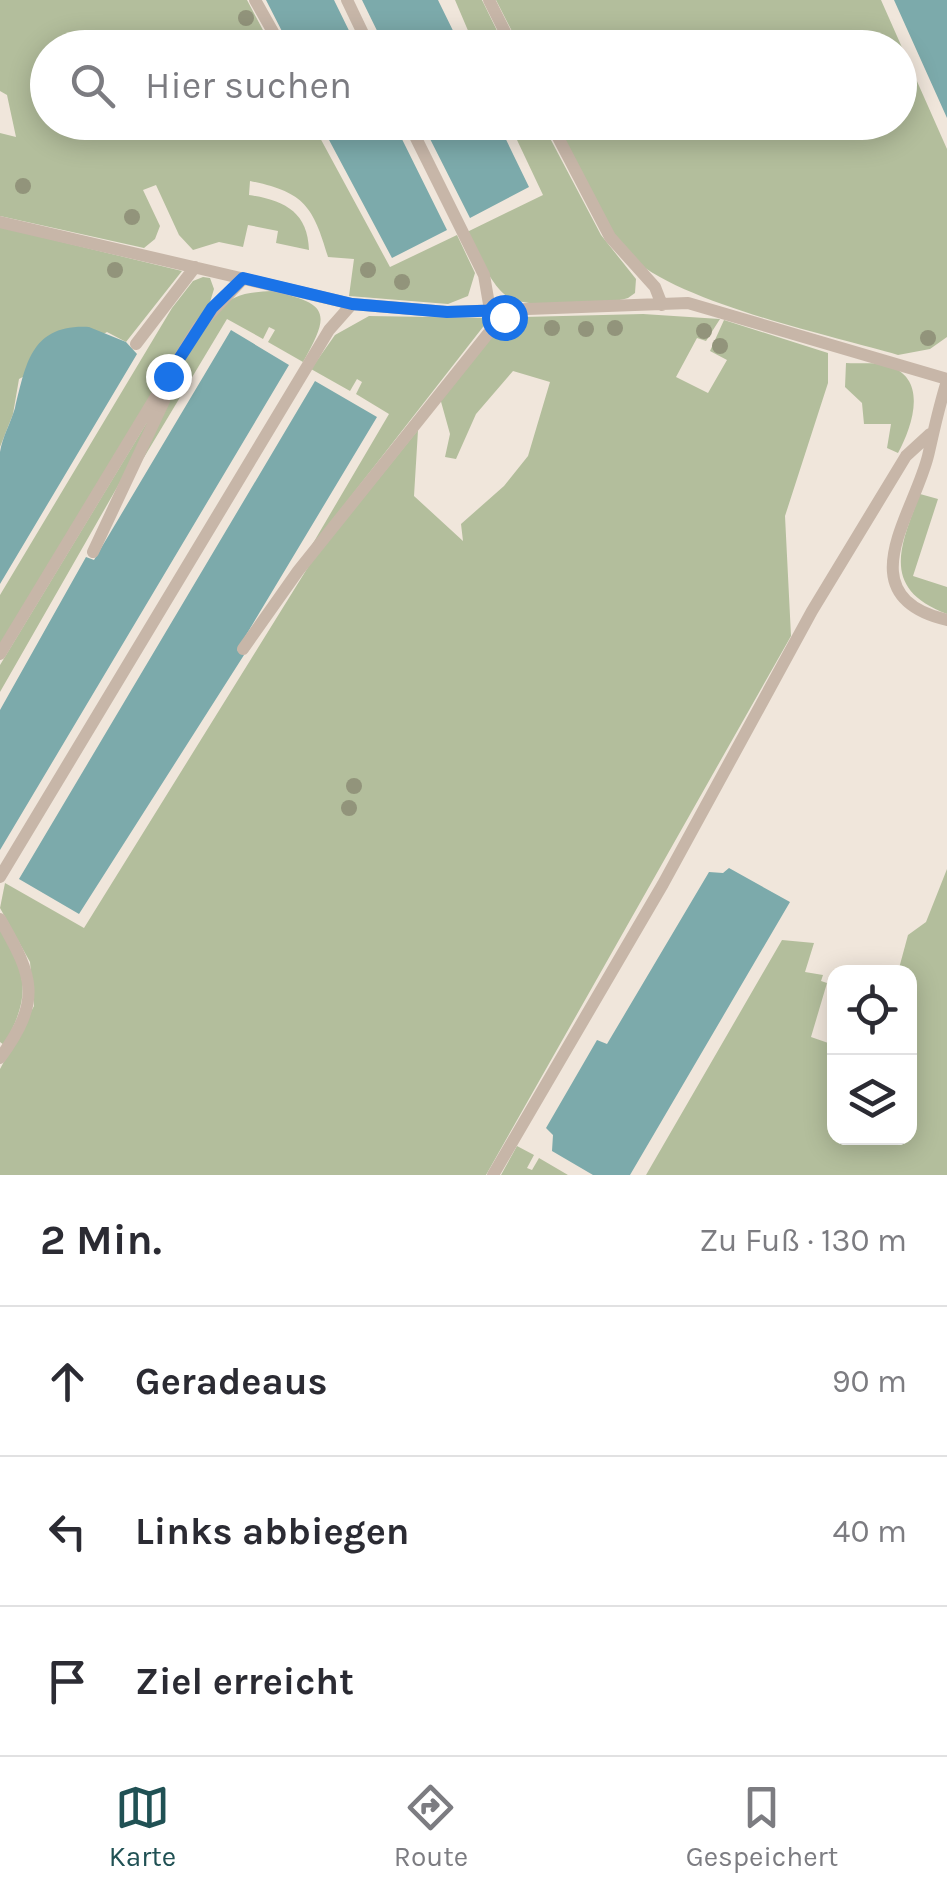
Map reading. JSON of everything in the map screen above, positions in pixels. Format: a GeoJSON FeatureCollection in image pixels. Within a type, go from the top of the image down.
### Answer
{"type":"FeatureCollection","features":[{"type":"Feature","properties":{"kind":"lane"},"geometry":{"type":"LineString","coordinates":[[255,0],[272,30]]}},
{"type":"Feature","properties":{"kind":"lane"},"geometry":{"type":"LineString","coordinates":[[347,0],[361,30]]}},
{"type":"Feature","properties":{"kind":"lane"},"geometry":{"type":"LineString","coordinates":[[489,0],[504,30]]}},
{"type":"Feature","properties":{"kind":"lane"},"geometry":{"type":"LineString","coordinates":[[417,140],[484,275],[490,310]]}},
{"type":"Feature","properties":{"kind":"lane"},"geometry":{"type":"LineString","coordinates":[[559,140],[610,237],[656,287],[662,305]]}},
{"type":"Feature","properties":{"kind":"lane"},"geometry":{"type":"LineString","coordinates":[[0,222],[352,304],[447,312],[688,303],[723,310],[947,380],[930,434],[928,456],[898,533],[892,573],[911,607],[947,620]]}},
{"type":"Feature","properties":{"kind":"lane"},"geometry":{"type":"LineString","coordinates":[[136,344],[195,267]]}},
{"type":"Feature","properties":{"kind":"lane"},"geometry":{"type":"LineString","coordinates":[[0,654],[168,376],[212,308],[243,278]]}},
{"type":"Feature","properties":{"kind":"lane"},"geometry":{"type":"LineString","coordinates":[[0,878],[329,330],[352,304]]}},
{"type":"Feature","properties":{"kind":"lane"},"geometry":{"type":"LineString","coordinates":[[243,649],[298,571],[507,310]]}},
{"type":"Feature","properties":{"kind":"lane"},"geometry":{"type":"LineString","coordinates":[[93,552],[164,400],[168,376]]}},
{"type":"Feature","properties":{"kind":"lane"},"geometry":{"type":"LineString","coordinates":[[493,1175],[664,884],[812,610],[906,456],[930,434]]}},
{"type":"Feature","properties":{"kind":"lane"},"geometry":{"type":"LineString","coordinates":[[0,919],[26,966],[30,1000],[21,1026],[0,1058]]}},
{"type":"Feature","properties":{"kind":"green space"},"geometry":{"type":"Polygon","coordinates":[[[0,0],[247,0],[263,30],[30,30],[30,140],[321,140],[390,267],[457,235],[475,273],[468,296],[448,304],[349,296],[354,259],[328,257],[311,213],[294,196],[250,181],[249,195],[273,200],[299,217],[309,250],[276,243],[278,231],[248,225],[243,247],[219,242],[193,250],[179,235],[156,185],[143,190],[160,226],[155,239],[144,248],[0,216],[0,133],[16,137],[7,95],[0,91],[0,0]]]}},
{"type":"Feature","properties":{"kind":"green space"},"geometry":{"type":"Polygon","coordinates":[[[455,0],[482,0],[497,30],[468,30],[455,0]]]}},
{"type":"Feature","properties":{"kind":"green space"},"geometry":{"type":"Polygon","coordinates":[[[496,0],[881,0],[894,30],[511,30],[496,0]]]}},
{"type":"Feature","properties":{"kind":"green space"},"geometry":{"type":"Polygon","coordinates":[[[917,81],[947,149],[947,337],[930,349],[898,355],[714,301],[648,270],[626,252],[587,189],[565,140],[917,140],[917,81]]]}},
{"type":"Feature","properties":{"kind":"green space"},"geometry":{"type":"Polygon","coordinates":[[[517,140],[551,140],[601,235],[636,279],[635,293],[617,300],[550,305],[520,301],[503,293],[467,232],[543,195],[517,140]]]}},
{"type":"Feature","properties":{"kind":"green space"},"geometry":{"type":"Polygon","coordinates":[[[0,227],[182,271],[126,342],[107,332],[19,379],[13,414],[0,447],[0,227]]]}},
{"type":"Feature","properties":{"kind":"green space"},"geometry":{"type":"Polygon","coordinates":[[[210,278],[214,289],[210,302],[0,647],[0,595],[172,308],[193,281],[210,278]]]}},
{"type":"Feature","properties":{"kind":"green space"},"geometry":{"type":"Polygon","coordinates":[[[272,291],[305,301],[319,313],[318,332],[303,362],[268,342],[275,330],[269,327],[263,339],[227,319],[143,459],[180,370],[205,326],[234,298],[272,291]]]}},
{"type":"Feature","properties":{"kind":"green space"},"geometry":{"type":"Polygon","coordinates":[[[643,314],[720,319],[706,341],[697,338],[676,377],[708,393],[727,360],[710,351],[724,320],[828,353],[828,383],[785,516],[791,636],[486,1175],[0,1175],[0,1069],[34,1006],[30,962],[0,908],[5,883],[84,928],[310,564],[418,430],[414,496],[463,541],[461,524],[504,486],[528,456],[550,382],[513,371],[476,414],[456,459],[445,457],[450,434],[440,398],[477,352],[499,330],[523,317],[643,314]]]}},
{"type":"Feature","properties":{"kind":"green space"},"geometry":{"type":"Polygon","coordinates":[[[369,316],[490,318],[309,550],[389,414],[356,394],[362,382],[357,379],[350,391],[311,369],[335,335],[369,316]]]}},
{"type":"Feature","properties":{"kind":"green space"},"geometry":{"type":"Polygon","coordinates":[[[846,363],[886,365],[908,380],[914,404],[898,453],[887,448],[891,424],[864,424],[862,403],[845,387],[846,363]]]}},
{"type":"Feature","properties":{"kind":"green space"},"geometry":{"type":"Polygon","coordinates":[[[152,414],[127,470],[0,692],[0,665],[152,414]]]}},
{"type":"Feature","properties":{"kind":"green space"},"geometry":{"type":"Polygon","coordinates":[[[920,494],[938,499],[913,576],[947,587],[947,614],[926,604],[904,579],[902,548],[920,494]]]}},
{"type":"Feature","properties":{"kind":"green space"},"geometry":{"type":"Polygon","coordinates":[[[947,869],[947,1175],[646,1175],[782,940],[814,943],[805,972],[823,975],[821,981],[827,983],[811,1037],[827,1043],[827,1145],[917,1145],[917,965],[900,965],[908,935],[926,922],[947,869]]]}},
{"type":"Feature","properties":{"kind":"green space"},"geometry":{"type":"Polygon","coordinates":[[[0,930],[17,960],[23,987],[18,1014],[4,1045],[0,1042],[0,930]]]}},
{"type":"Feature","properties":{"kind":"green space"},"geometry":{"type":"Polygon","coordinates":[[[517,1146],[534,1155],[527,1168],[532,1170],[539,1158],[568,1175],[501,1175],[517,1146]]]}},
{"type":"Feature","properties":{"kind":"water"},"geometry":{"type":"Polygon","coordinates":[[[266,0],[334,0],[349,30],[281,30],[266,0]]]}},
{"type":"Feature","properties":{"kind":"water"},"geometry":{"type":"Polygon","coordinates":[[[362,0],[438,0],[453,30],[377,30],[362,0]]]}},
{"type":"Feature","properties":{"kind":"water"},"geometry":{"type":"Polygon","coordinates":[[[894,0],[947,0],[947,118],[917,51],[917,30],[907,30],[894,0]]]}},
{"type":"Feature","properties":{"kind":"water"},"geometry":{"type":"Polygon","coordinates":[[[329,140],[402,140],[447,230],[392,258],[329,140]]]}},
{"type":"Feature","properties":{"kind":"water"},"geometry":{"type":"Polygon","coordinates":[[[431,140],[506,140],[529,187],[470,218],[431,140]]]}},
{"type":"Feature","properties":{"kind":"water"},"geometry":{"type":"Polygon","coordinates":[[[89,327],[126,342],[137,354],[0,584],[0,452],[23,376],[34,350],[43,340],[55,332],[89,327]]]}},
{"type":"Feature","properties":{"kind":"water"},"geometry":{"type":"Polygon","coordinates":[[[231,330],[289,365],[0,850],[0,710],[86,557],[94,560],[231,330]]]}},
{"type":"Feature","properties":{"kind":"water"},"geometry":{"type":"Polygon","coordinates":[[[315,381],[377,417],[237,650],[244,655],[79,914],[19,879],[315,381]]]}},
{"type":"Feature","properties":{"kind":"water"},"geometry":{"type":"Polygon","coordinates":[[[729,868],[790,902],[630,1175],[593,1175],[552,1151],[553,1135],[546,1128],[597,1040],[607,1044],[709,872],[723,873],[729,868]]]}},
{"type":"Feature","properties":{"kind":"route"},"geometry":{"type":"LineString","coordinates":[[168,376],[212,308],[243,278],[352,304],[447,312],[507,310],[504,317]]}}]}
